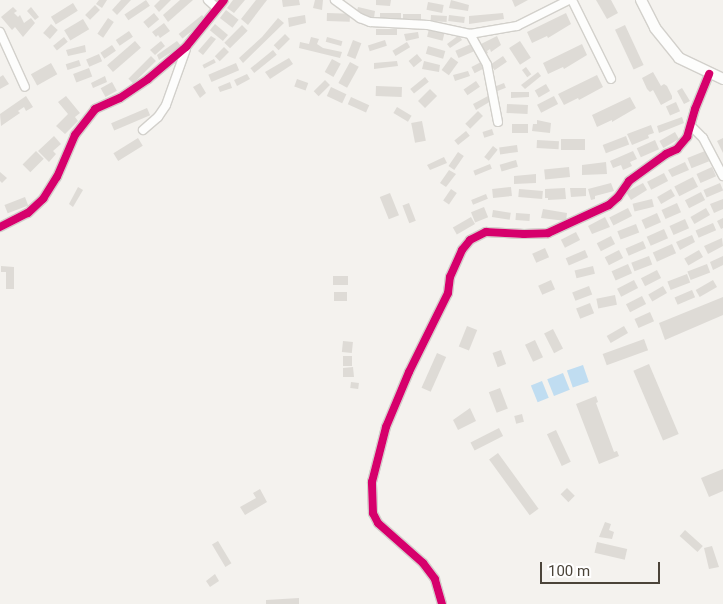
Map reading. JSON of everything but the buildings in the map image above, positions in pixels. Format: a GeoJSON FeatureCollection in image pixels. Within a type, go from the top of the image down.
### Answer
{"type":"FeatureCollection","features":[{"type":"Feature","properties":{"kind":"street"},"geometry":{"type":"LineString","coordinates":[[208,0],[217,8]]}},
{"type":"Feature","properties":{"kind":"street"},"geometry":{"type":"LineString","coordinates":[[0,227],[28,214],[43,199],[56,177],[75,135],[95,109],[132,91],[186,47],[208,23],[224,0]]}},
{"type":"Feature","properties":{"kind":"street"},"geometry":{"type":"LineString","coordinates":[[335,0],[360,18],[370,22],[428,25],[470,34],[517,26],[571,0],[611,79]]}},
{"type":"Feature","properties":{"kind":"street"},"geometry":{"type":"LineString","coordinates":[[640,0],[655,28],[669,48],[679,58],[709,74],[723,79]]}},
{"type":"Feature","properties":{"kind":"street"},"geometry":{"type":"LineString","coordinates":[[0,32],[25,87]]}},
{"type":"Feature","properties":{"kind":"street"},"geometry":{"type":"LineString","coordinates":[[470,34],[487,65],[498,122]]}},
{"type":"Feature","properties":{"kind":"street"},"geometry":{"type":"LineString","coordinates":[[143,130],[158,117],[166,106],[186,47]]}},
{"type":"Feature","properties":{"kind":"street"},"geometry":{"type":"LineString","coordinates":[[442,604],[435,579],[423,563],[378,523],[372,512],[371,491],[378,451],[386,427],[409,372],[448,293],[450,277],[462,250],[470,240],[486,232],[548,233],[609,205],[618,197],[629,181],[666,154],[677,149],[687,137],[695,109],[709,74]]}},
{"type":"Feature","properties":{"kind":"street"},"geometry":{"type":"LineString","coordinates":[[691,126],[703,138],[723,176]]}},
{"type":"Feature","properties":{"kind":"water"},"geometry":{"type":"Polygon","coordinates":[[[583,365],[589,382],[573,388],[567,371],[583,365]]]}},
{"type":"Feature","properties":{"kind":"water"},"geometry":{"type":"Polygon","coordinates":[[[563,373],[570,390],[554,396],[547,379],[563,373]]]}},
{"type":"Feature","properties":{"kind":"water"},"geometry":{"type":"Polygon","coordinates":[[[542,381],[549,398],[538,402],[531,385],[542,381]]]}},
{"type":"Feature","properties":{"kind":"cycle path"},"geometry":{"type":"LineString","coordinates":[[0,227],[28,213],[43,199],[57,177],[75,135],[95,109],[120,98],[148,79],[186,47],[224,0]]}},
{"type":"Feature","properties":{"kind":"cycle path"},"geometry":{"type":"LineString","coordinates":[[442,604],[435,579],[423,563],[378,523],[373,513],[372,482],[386,427],[409,372],[448,293],[450,277],[462,250],[470,240],[486,232],[548,233],[609,205],[618,197],[629,181],[666,154],[677,149],[687,137],[695,109],[709,74]]}}]}
